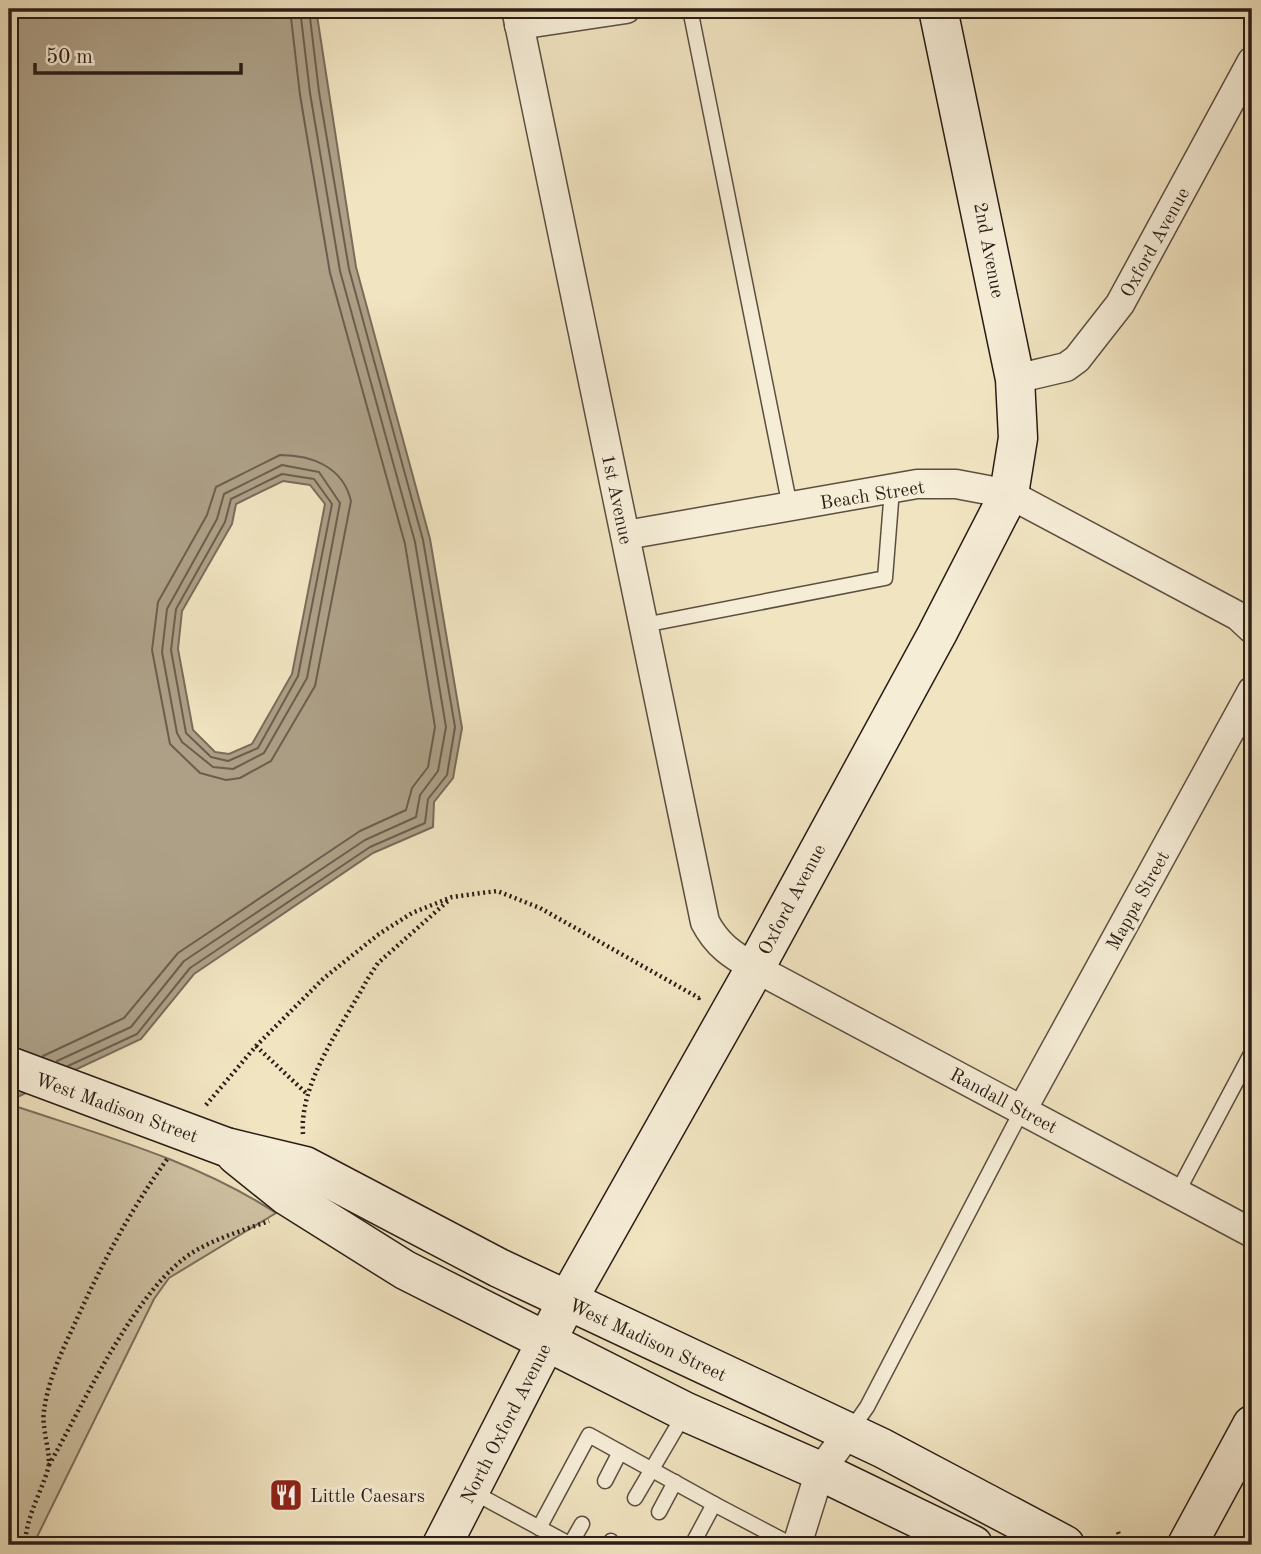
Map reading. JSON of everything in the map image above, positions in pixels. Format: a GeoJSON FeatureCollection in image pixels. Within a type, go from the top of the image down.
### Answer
{"type":"FeatureCollection","features":[{"type":"Feature","properties":{"kind":"main road","name":"2nd Avenue"},"geometry":{"type":"LineString","coordinates":[[938,9],[1015,379],[1018,438],[1009,494]]}},
{"type":"Feature","properties":{"kind":"main road","name":"Oxford Avenue"},"geometry":{"type":"LineString","coordinates":[[567,1301],[755,968],[937,634],[1009,494]]}},
{"type":"Feature","properties":{"kind":"main road","name":"West Madison Street"},"geometry":{"type":"LineString","coordinates":[[9,1066],[226,1147],[305,1166],[567,1301],[849,1432],[1065,1545]]}},
{"type":"Feature","properties":{"kind":"main road","name":"West Madison Street"},"geometry":{"type":"LineString","coordinates":[[226,1147],[287,1196],[350,1238],[405,1270],[686,1412],[820,1471],[973,1545]]}},
{"type":"Feature","properties":{"kind":"main road","name":"North Oxford Avenue"},"geometry":{"type":"LineString","coordinates":[[442,1545],[567,1301]]}},
{"type":"Feature","properties":{"kind":"main road"},"geometry":{"type":"LineString","coordinates":[[1188,1545],[1252,1425]]}},
{"type":"Feature","properties":{"kind":"street"},"geometry":{"type":"LineString","coordinates":[[518,17],[626,9]]}},
{"type":"Feature","properties":{"kind":"street","name":"1st Avenue"},"geometry":{"type":"LineString","coordinates":[[518,17],[705,922],[726,951],[755,968]]}},
{"type":"Feature","properties":{"kind":"street","name":"Oxford Avenue"},"geometry":{"type":"LineString","coordinates":[[1015,379],[1066,367],[1094,341],[1120,304],[1245,94],[1252,61]]}},
{"type":"Feature","properties":{"kind":"street","name":"Beach Street"},"geometry":{"type":"LineString","coordinates":[[626,535],[917,484],[956,484],[1009,494],[1238,617],[1252,629]]}},
{"type":"Feature","properties":{"kind":"street","name":"Mappa Street"},"geometry":{"type":"LineString","coordinates":[[1022,1110],[1252,691]]}},
{"type":"Feature","properties":{"kind":"street","name":"Randall Street"},"geometry":{"type":"LineString","coordinates":[[755,968],[1252,1233]]}},
{"type":"Feature","properties":{"kind":"street"},"geometry":{"type":"LineString","coordinates":[[794,1545],[820,1471],[849,1432]]}},
{"type":"Feature","properties":{"kind":"lane"},"geometry":{"type":"LineString","coordinates":[[690,9],[790,506]]}},
{"type":"Feature","properties":{"kind":"lane"},"geometry":{"type":"LineString","coordinates":[[644,625],[885,578],[892,489]]}},
{"type":"Feature","properties":{"kind":"lane"},"geometry":{"type":"LineString","coordinates":[[1177,1193],[1252,1052]]}},
{"type":"Feature","properties":{"kind":"lane"},"geometry":{"type":"LineString","coordinates":[[849,1432],[867,1407],[1022,1110]]}},
{"type":"Feature","properties":{"kind":"lane"},"geometry":{"type":"LineString","coordinates":[[635,1499],[686,1412]]}},
{"type":"Feature","properties":{"kind":"lane"},"geometry":{"type":"LineString","coordinates":[[539,1528],[589,1435],[794,1545]]}},
{"type":"Feature","properties":{"kind":"lane"},"geometry":{"type":"LineString","coordinates":[[605,1481],[620,1452]]}},
{"type":"Feature","properties":{"kind":"lane"},"geometry":{"type":"LineString","coordinates":[[659,1512],[675,1482]]}},
{"type":"Feature","properties":{"kind":"lane"},"geometry":{"type":"LineString","coordinates":[[470,1491],[571,1545],[582,1524]]}},
{"type":"Feature","properties":{"kind":"lane"},"geometry":{"type":"LineString","coordinates":[[692,1545],[715,1504]]}},
{"type":"Feature","properties":{"kind":"path"},"geometry":{"type":"LineString","coordinates":[[202,1111],[256,1046],[324,978],[379,934],[412,913],[452,897],[498,891],[540,908],[699,998],[705,987]]}},
{"type":"Feature","properties":{"kind":"path"},"geometry":{"type":"LineString","coordinates":[[304,1142],[302,1115],[306,1093],[378,963],[452,897]]}},
{"type":"Feature","properties":{"kind":"path"},"geometry":{"type":"LineString","coordinates":[[256,1046],[306,1093]]}},
{"type":"Feature","properties":{"kind":"path"},"geometry":{"type":"LineString","coordinates":[[49,1466],[43,1439],[44,1411],[57,1363],[102,1264],[147,1187],[170,1155]]}},
{"type":"Feature","properties":{"kind":"path"},"geometry":{"type":"LineString","coordinates":[[25,1545],[32,1508],[49,1466],[141,1304],[166,1273],[195,1251],[276,1219]]}},
{"type":"Feature","properties":{"kind":"path"},"geometry":{"type":"LineString","coordinates":[[1118,1532],[1121,1540]]}},
{"type":"Feature","properties":{"kind":"shaded area"},"geometry":{"type":"Polygon","coordinates":[[[9,1104],[180,1163],[245,1194],[276,1213],[169,1278],[154,1299],[33,1545],[9,1545],[9,1104]]]}},
{"type":"Feature","properties":{"kind":"water"},"geometry":{"type":"Polygon","coordinates":[[[9,9],[316,9],[356,267],[430,539],[462,728],[453,778],[434,802],[433,827],[373,853],[194,974],[141,1039],[9,1101],[9,9]],[[283,481],[236,504],[232,524],[182,611],[178,649],[193,730],[215,752],[229,754],[252,744],[292,674],[325,504],[310,485],[283,481]]]}},
{"type":"Feature","properties":{"kind":"place","name":"Little Caesars"},"geometry":{"type":"Point","coordinates":[286,1495]}}]}
